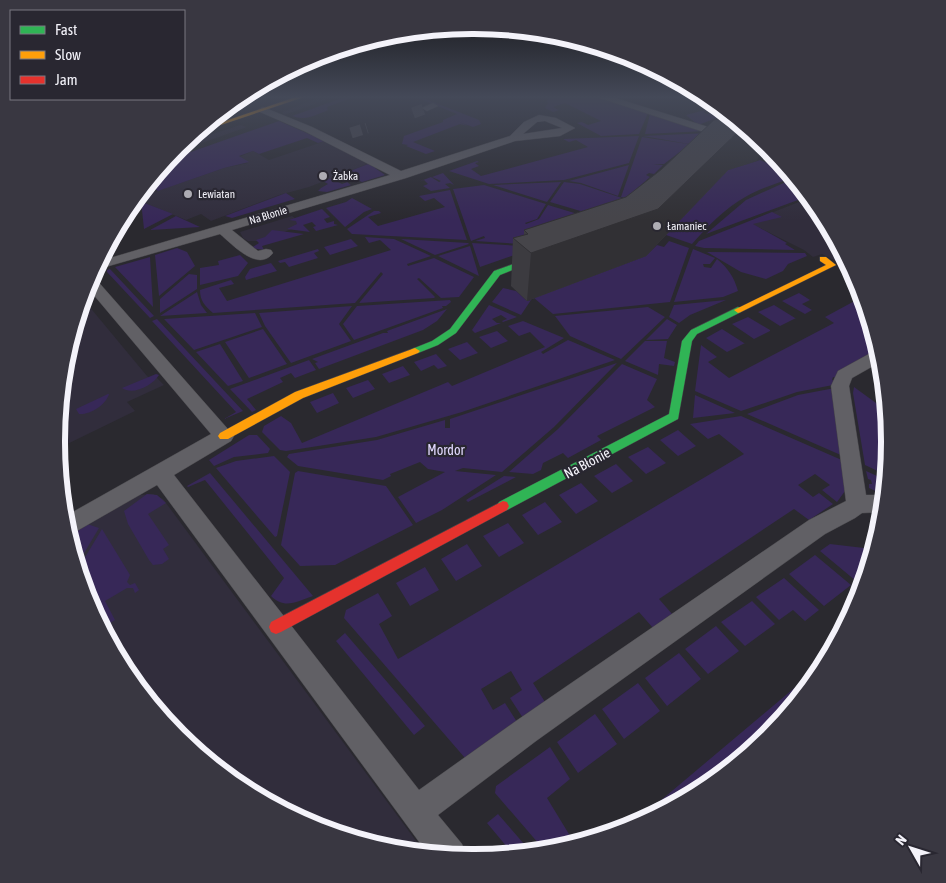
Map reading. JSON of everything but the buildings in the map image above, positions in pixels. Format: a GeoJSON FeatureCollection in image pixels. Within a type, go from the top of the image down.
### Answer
{"type":"FeatureCollection","features":[{"type":"Feature","properties":{"kind":"street"},"geometry":{"type":"LineString","coordinates":[[324,137],[402,176]]}},
{"type":"Feature","properties":{"kind":"street"},"geometry":{"type":"LineString","coordinates":[[330,140],[338,137]]}},
{"type":"Feature","properties":{"kind":"street","name":"Na Błonie"},"geometry":{"type":"LineString","coordinates":[[106,263],[402,176],[514,138],[523,137]]}},
{"type":"Feature","properties":{"kind":"street"},"geometry":{"type":"LineString","coordinates":[[730,137],[752,145]]}},
{"type":"Feature","properties":{"kind":"street","name":"Na Błonie"},"geometry":{"type":"LineString","coordinates":[[222,229],[256,256],[266,253]]}},
{"type":"Feature","properties":{"kind":"street"},"geometry":{"type":"LineString","coordinates":[[73,523],[293,398],[435,343],[453,330],[497,274],[558,251]]}},
{"type":"Feature","properties":{"kind":"street","name":"Na Błonie"},"geometry":{"type":"LineString","coordinates":[[276,627],[674,416],[686,345],[692,334],[704,326],[832,265],[823,259]]}},
{"type":"Feature","properties":{"kind":"street"},"geometry":{"type":"LineString","coordinates":[[95,286],[224,436]]}},
{"type":"Feature","properties":{"kind":"street"},"geometry":{"type":"LineString","coordinates":[[857,504],[840,386],[844,376],[872,359]]}},
{"type":"Feature","properties":{"kind":"street"},"geometry":{"type":"LineString","coordinates":[[161,474],[444,848]]}},
{"type":"Feature","properties":{"kind":"street"},"geometry":{"type":"LineString","coordinates":[[416,812],[526,731],[817,527],[847,512],[857,504],[876,503]]}},
{"type":"Feature","properties":{"kind":"shaded area"},"geometry":{"type":"Polygon","coordinates":[[[203,137],[218,137],[192,147],[203,137]]]}},
{"type":"Feature","properties":{"kind":"shaded area"},"geometry":{"type":"Polygon","coordinates":[[[325,141],[370,163],[309,187],[279,195],[211,221],[201,214],[186,220],[143,202],[150,193],[224,168],[248,163],[239,157],[253,151],[269,160],[325,141]]]}},
{"type":"Feature","properties":{"kind":"shaded area"},"geometry":{"type":"Polygon","coordinates":[[[802,201],[840,263],[822,254],[813,257],[804,250],[748,222],[802,201]]]}},
{"type":"Feature","properties":{"kind":"shaded area"},"geometry":{"type":"Polygon","coordinates":[[[292,216],[301,223],[297,227],[260,241],[248,241],[243,238],[240,232],[292,216]]]}},
{"type":"Feature","properties":{"kind":"shaded area"},"geometry":{"type":"Polygon","coordinates":[[[89,306],[147,376],[149,378],[157,378],[164,385],[127,402],[135,411],[65,445],[66,415],[73,362],[89,306]]]}},
{"type":"Feature","properties":{"kind":"shaded area"},"geometry":{"type":"Polygon","coordinates":[[[153,494],[163,499],[420,846],[342,828],[269,795],[246,781],[204,748],[166,710],[134,668],[107,622],[87,573],[75,530],[139,495],[153,494]]]}},
{"type":"Feature","properties":{"kind":"green space"},"geometry":{"type":"Polygon","coordinates":[[[233,137],[316,137],[325,141],[318,143],[307,138],[259,154],[253,151],[239,156],[249,162],[224,168],[158,191],[154,188],[184,155],[233,137]]]}},
{"type":"Feature","properties":{"kind":"green space"},"geometry":{"type":"Polygon","coordinates":[[[404,137],[426,137],[413,142],[435,151],[426,154],[402,144],[404,137]]]}},
{"type":"Feature","properties":{"kind":"green space"},"geometry":{"type":"Polygon","coordinates":[[[639,137],[629,163],[564,180],[489,184],[449,171],[477,161],[479,162],[475,163],[479,166],[471,169],[481,176],[588,147],[576,140],[569,142],[563,139],[639,137]]]}},
{"type":"Feature","properties":{"kind":"green space"},"geometry":{"type":"Polygon","coordinates":[[[642,137],[688,144],[684,152],[681,151],[664,164],[653,164],[663,165],[654,174],[649,173],[646,175],[650,177],[626,198],[621,197],[642,137]]]}},
{"type":"Feature","properties":{"kind":"green space"},"geometry":{"type":"Polygon","coordinates":[[[650,137],[701,137],[689,144],[650,137]]]}},
{"type":"Feature","properties":{"kind":"green space"},"geometry":{"type":"Polygon","coordinates":[[[760,160],[767,163],[786,180],[756,191],[731,206],[692,244],[666,235],[728,170],[760,160]]]}},
{"type":"Feature","properties":{"kind":"green space"},"geometry":{"type":"Polygon","coordinates":[[[368,164],[377,167],[375,168],[385,175],[362,182],[345,173],[368,164]]]}},
{"type":"Feature","properties":{"kind":"green space"},"geometry":{"type":"Polygon","coordinates":[[[629,165],[618,196],[581,183],[569,181],[629,165]]]}},
{"type":"Feature","properties":{"kind":"green space"},"geometry":{"type":"Polygon","coordinates":[[[443,173],[454,185],[450,183],[445,184],[450,188],[431,191],[423,186],[428,184],[424,180],[418,182],[431,177],[439,182],[441,181],[432,177],[443,173]]]}},
{"type":"Feature","properties":{"kind":"green space"},"geometry":{"type":"Polygon","coordinates":[[[335,177],[342,180],[338,182],[342,184],[347,182],[351,185],[327,192],[318,191],[328,184],[323,181],[335,177]]]}},
{"type":"Feature","properties":{"kind":"green space"},"geometry":{"type":"Polygon","coordinates":[[[561,182],[547,202],[493,185],[561,182]]]}},
{"type":"Feature","properties":{"kind":"green space"},"geometry":{"type":"Polygon","coordinates":[[[564,182],[580,184],[625,199],[604,218],[550,202],[564,182]]]}},
{"type":"Feature","properties":{"kind":"green space"},"geometry":{"type":"Polygon","coordinates":[[[787,182],[800,199],[706,234],[746,200],[787,182]]]}},
{"type":"Feature","properties":{"kind":"green space"},"geometry":{"type":"Polygon","coordinates":[[[484,185],[546,204],[537,219],[526,224],[539,219],[548,205],[601,221],[532,249],[516,237],[514,238],[521,244],[475,241],[485,238],[484,236],[471,241],[453,189],[484,185]]]}},
{"type":"Feature","properties":{"kind":"green space"},"geometry":{"type":"Polygon","coordinates":[[[450,190],[467,240],[352,234],[347,229],[374,211],[381,213],[368,217],[378,226],[445,207],[434,198],[425,201],[419,196],[450,190]]]}},
{"type":"Feature","properties":{"kind":"green space"},"geometry":{"type":"Polygon","coordinates":[[[286,193],[295,199],[232,218],[225,216],[286,193]]]}},
{"type":"Feature","properties":{"kind":"green space"},"geometry":{"type":"Polygon","coordinates":[[[352,198],[372,209],[364,212],[345,227],[326,208],[346,202],[352,198]]]}},
{"type":"Feature","properties":{"kind":"green space"},"geometry":{"type":"Polygon","coordinates":[[[143,202],[173,214],[144,229],[141,205],[143,202]]]}},
{"type":"Feature","properties":{"kind":"green space"},"geometry":{"type":"Polygon","coordinates":[[[322,209],[330,217],[324,219],[327,223],[334,221],[334,224],[338,225],[316,231],[313,227],[316,226],[312,222],[303,225],[310,232],[287,229],[297,224],[296,221],[289,220],[322,209]]]}},
{"type":"Feature","properties":{"kind":"green space"},"geometry":{"type":"Polygon","coordinates":[[[772,212],[782,217],[753,224],[787,243],[785,244],[795,250],[704,248],[695,246],[699,241],[772,212]]]}},
{"type":"Feature","properties":{"kind":"green space"},"geometry":{"type":"Polygon","coordinates":[[[176,216],[200,227],[150,230],[176,216]]]}},
{"type":"Feature","properties":{"kind":"green space"},"geometry":{"type":"Polygon","coordinates":[[[272,230],[304,234],[262,246],[264,250],[251,248],[259,243],[256,240],[265,237],[272,230]]]}},
{"type":"Feature","properties":{"kind":"green space"},"geometry":{"type":"Polygon","coordinates":[[[365,237],[394,239],[431,256],[407,264],[408,266],[434,258],[474,277],[459,297],[441,298],[419,278],[417,279],[434,298],[359,303],[383,274],[381,272],[355,303],[213,313],[205,306],[202,300],[200,290],[231,280],[234,284],[219,288],[227,301],[391,250],[380,240],[369,243],[365,237]]]}},
{"type":"Feature","properties":{"kind":"green space"},"geometry":{"type":"Polygon","coordinates":[[[351,239],[358,246],[330,255],[324,247],[351,239]]]}},
{"type":"Feature","properties":{"kind":"green space"},"geometry":{"type":"Polygon","coordinates":[[[401,239],[468,243],[469,244],[435,255],[401,239]]]}},
{"type":"Feature","properties":{"kind":"green space"},"geometry":{"type":"Polygon","coordinates":[[[669,241],[689,248],[670,302],[553,314],[534,298],[646,256],[657,245],[664,247],[669,241]]]}},
{"type":"Feature","properties":{"kind":"green space"},"geometry":{"type":"Polygon","coordinates":[[[472,243],[522,246],[529,250],[480,267],[472,243]]]}},
{"type":"Feature","properties":{"kind":"green space"},"geometry":{"type":"Polygon","coordinates":[[[470,246],[479,276],[438,256],[470,246]]]}},
{"type":"Feature","properties":{"kind":"green space"},"geometry":{"type":"Polygon","coordinates":[[[177,248],[187,252],[195,266],[159,296],[155,255],[177,248]]]}},
{"type":"Feature","properties":{"kind":"green space"},"geometry":{"type":"Polygon","coordinates":[[[318,249],[319,251],[314,253],[318,258],[289,267],[285,262],[280,263],[278,261],[318,249]]]}},
{"type":"Feature","properties":{"kind":"green space"},"geometry":{"type":"Polygon","coordinates":[[[693,249],[715,258],[710,264],[703,264],[704,267],[711,268],[717,259],[721,262],[735,281],[738,291],[723,297],[674,302],[693,249]]]}},
{"type":"Feature","properties":{"kind":"green space"},"geometry":{"type":"Polygon","coordinates":[[[707,252],[805,253],[807,256],[788,264],[783,271],[766,279],[741,272],[707,252]]]}},
{"type":"Feature","properties":{"kind":"green space"},"geometry":{"type":"Polygon","coordinates":[[[240,255],[248,263],[238,276],[200,285],[200,268],[219,265],[218,261],[240,255]]]}},
{"type":"Feature","properties":{"kind":"green space"},"geometry":{"type":"Polygon","coordinates":[[[150,257],[153,307],[115,267],[150,257]]]}},
{"type":"Feature","properties":{"kind":"green space"},"geometry":{"type":"Polygon","coordinates":[[[271,263],[277,271],[246,280],[245,277],[250,269],[271,263]]]}},
{"type":"Feature","properties":{"kind":"green space"},"geometry":{"type":"Polygon","coordinates":[[[110,269],[154,316],[150,318],[107,272],[110,269]]]}},
{"type":"Feature","properties":{"kind":"green space"},"geometry":{"type":"Polygon","coordinates":[[[189,274],[197,275],[197,289],[160,313],[160,299],[189,274]]]}},
{"type":"Feature","properties":{"kind":"green space"},"geometry":{"type":"Polygon","coordinates":[[[503,288],[516,291],[527,301],[531,300],[521,315],[492,302],[503,288]]]}},
{"type":"Feature","properties":{"kind":"green space"},"geometry":{"type":"Polygon","coordinates":[[[197,292],[201,305],[207,313],[160,316],[197,292]]]}},
{"type":"Feature","properties":{"kind":"green space"},"geometry":{"type":"Polygon","coordinates":[[[799,293],[810,300],[802,304],[812,310],[805,314],[782,301],[799,293]]]}},
{"type":"Feature","properties":{"kind":"green space"},"geometry":{"type":"Polygon","coordinates":[[[450,300],[451,302],[446,306],[442,306],[443,308],[354,340],[343,324],[357,306],[450,300]]]}},
{"type":"Feature","properties":{"kind":"green space"},"geometry":{"type":"Polygon","coordinates":[[[726,300],[690,315],[679,323],[669,317],[674,305],[726,300]]]}},
{"type":"Feature","properties":{"kind":"green space"},"geometry":{"type":"Polygon","coordinates":[[[856,300],[871,354],[842,370],[836,378],[833,377],[832,380],[835,381],[833,385],[797,392],[741,411],[695,391],[701,345],[717,357],[708,362],[729,378],[834,323],[825,317],[856,300]]]}},
{"type":"Feature","properties":{"kind":"green space"},"geometry":{"type":"Polygon","coordinates":[[[489,305],[517,317],[503,322],[507,319],[501,315],[492,319],[497,323],[501,323],[475,333],[472,330],[489,305]]]}},
{"type":"Feature","properties":{"kind":"green space"},"geometry":{"type":"Polygon","coordinates":[[[774,305],[796,318],[780,326],[758,312],[774,305]]]}},
{"type":"Feature","properties":{"kind":"green space"},"geometry":{"type":"Polygon","coordinates":[[[352,306],[339,324],[351,341],[291,363],[265,326],[259,313],[352,306]]]}},
{"type":"Feature","properties":{"kind":"green space"},"geometry":{"type":"Polygon","coordinates":[[[648,307],[665,317],[621,359],[570,336],[555,316],[648,307]]]}},
{"type":"Feature","properties":{"kind":"green space"},"geometry":{"type":"Polygon","coordinates":[[[447,309],[437,321],[423,330],[319,369],[315,363],[318,362],[312,359],[383,333],[388,333],[387,331],[447,309]]]}},
{"type":"Feature","properties":{"kind":"green space"},"geometry":{"type":"Polygon","coordinates":[[[255,313],[262,327],[194,350],[164,319],[255,313]]]}},
{"type":"Feature","properties":{"kind":"green space"},"geometry":{"type":"Polygon","coordinates":[[[748,317],[770,331],[754,339],[732,324],[748,317]]]}},
{"type":"Feature","properties":{"kind":"green space"},"geometry":{"type":"Polygon","coordinates":[[[157,319],[243,411],[224,419],[236,412],[152,321],[157,319]]]}},
{"type":"Feature","properties":{"kind":"green space"},"geometry":{"type":"Polygon","coordinates":[[[667,319],[677,325],[668,339],[646,340],[667,319]]]}},
{"type":"Feature","properties":{"kind":"green space"},"geometry":{"type":"Polygon","coordinates":[[[523,321],[564,338],[541,352],[543,354],[568,340],[615,360],[462,412],[376,437],[286,451],[280,450],[262,432],[264,426],[281,416],[291,423],[302,443],[448,382],[452,386],[545,347],[530,332],[519,336],[508,326],[523,321]]]}},
{"type":"Feature","properties":{"kind":"green space"},"geometry":{"type":"Polygon","coordinates":[[[263,329],[287,364],[249,378],[225,342],[263,329]]]}},
{"type":"Feature","properties":{"kind":"green space"},"geometry":{"type":"Polygon","coordinates":[[[722,329],[745,343],[727,352],[706,338],[722,329]]]}},
{"type":"Feature","properties":{"kind":"green space"},"geometry":{"type":"Polygon","coordinates":[[[497,331],[508,341],[491,348],[479,337],[497,331]]]}},
{"type":"Feature","properties":{"kind":"green space"},"geometry":{"type":"Polygon","coordinates":[[[645,341],[667,341],[664,358],[675,362],[674,366],[659,364],[658,375],[625,361],[645,341]]]}},
{"type":"Feature","properties":{"kind":"green space"},"geometry":{"type":"Polygon","coordinates":[[[467,342],[478,353],[460,360],[448,349],[467,342]]]}},
{"type":"Feature","properties":{"kind":"green space"},"geometry":{"type":"Polygon","coordinates":[[[220,344],[243,381],[228,386],[196,352],[220,344]]]}},
{"type":"Feature","properties":{"kind":"green space"},"geometry":{"type":"Polygon","coordinates":[[[436,354],[447,366],[438,369],[434,365],[421,371],[414,362],[436,354]]]}},
{"type":"Feature","properties":{"kind":"green space"},"geometry":{"type":"Polygon","coordinates":[[[309,360],[316,370],[295,378],[291,373],[280,378],[283,382],[247,399],[256,410],[252,412],[230,389],[309,360]]]}},
{"type":"Feature","properties":{"kind":"green space","name":"Mordor"},"geometry":{"type":"Polygon","coordinates":[[[617,363],[554,427],[502,472],[463,468],[455,471],[496,475],[442,510],[416,523],[398,497],[445,472],[428,469],[420,462],[390,474],[391,476],[383,480],[298,466],[287,457],[289,454],[377,440],[445,420],[445,428],[450,428],[450,419],[617,363]]]}},
{"type":"Feature","properties":{"kind":"green space"},"geometry":{"type":"Polygon","coordinates":[[[622,364],[657,379],[647,400],[655,407],[597,436],[601,440],[568,458],[563,453],[543,463],[541,470],[533,474],[509,472],[558,429],[622,364]]]}},
{"type":"Feature","properties":{"kind":"green space"},"geometry":{"type":"Polygon","coordinates":[[[403,366],[410,375],[389,383],[382,374],[403,366]]]}},
{"type":"Feature","properties":{"kind":"green space"},"geometry":{"type":"Polygon","coordinates":[[[156,374],[159,375],[148,386],[132,391],[122,388],[156,374]]]}},
{"type":"Feature","properties":{"kind":"green space"},"geometry":{"type":"Polygon","coordinates":[[[368,380],[375,389],[353,398],[346,388],[368,380]]]}},
{"type":"Feature","properties":{"kind":"green space"},"geometry":{"type":"Polygon","coordinates":[[[854,387],[879,405],[881,442],[880,472],[865,465],[853,393],[854,387]]]}},
{"type":"Feature","properties":{"kind":"green space"},"geometry":{"type":"Polygon","coordinates":[[[835,388],[843,456],[747,414],[798,395],[835,388]]]}},
{"type":"Feature","properties":{"kind":"green space"},"geometry":{"type":"Polygon","coordinates":[[[333,393],[339,403],[317,413],[310,402],[333,393]]]}},
{"type":"Feature","properties":{"kind":"green space"},"geometry":{"type":"Polygon","coordinates":[[[108,394],[105,402],[93,411],[79,414],[76,409],[108,394]]]}},
{"type":"Feature","properties":{"kind":"green space"},"geometry":{"type":"Polygon","coordinates":[[[695,395],[735,413],[693,418],[695,395]]]}},
{"type":"Feature","properties":{"kind":"green space"},"geometry":{"type":"Polygon","coordinates":[[[741,416],[844,461],[845,491],[837,502],[822,490],[830,485],[815,474],[798,485],[813,497],[819,493],[833,504],[809,520],[794,509],[659,599],[673,615],[653,628],[639,612],[533,683],[545,702],[523,718],[510,698],[522,690],[511,671],[481,689],[493,710],[505,703],[517,722],[465,758],[344,618],[346,610],[378,593],[392,616],[379,624],[398,659],[744,454],[719,434],[708,439],[690,424],[741,416]]]}},
{"type":"Feature","properties":{"kind":"green space"},"geometry":{"type":"Polygon","coordinates":[[[678,430],[696,446],[678,456],[660,440],[678,430]]]}},
{"type":"Feature","properties":{"kind":"green space"},"geometry":{"type":"Polygon","coordinates":[[[249,435],[257,435],[270,449],[268,453],[234,457],[214,466],[209,460],[249,435]]]}},
{"type":"Feature","properties":{"kind":"green space"},"geometry":{"type":"Polygon","coordinates":[[[648,447],[666,463],[646,474],[628,457],[648,447]]]}},
{"type":"Feature","properties":{"kind":"green space"},"geometry":{"type":"Polygon","coordinates":[[[274,456],[290,472],[277,536],[275,537],[216,468],[236,461],[274,456]]]}},
{"type":"Feature","properties":{"kind":"green space"},"geometry":{"type":"Polygon","coordinates":[[[616,464],[633,481],[612,493],[594,476],[616,464]]]}},
{"type":"Feature","properties":{"kind":"green space"},"geometry":{"type":"Polygon","coordinates":[[[298,471],[386,486],[413,525],[335,565],[300,566],[281,545],[295,473],[298,471]]]}},
{"type":"Feature","properties":{"kind":"green space"},"geometry":{"type":"Polygon","coordinates":[[[866,471],[879,477],[877,492],[869,488],[869,484],[872,484],[871,480],[868,479],[866,471]]]}},
{"type":"Feature","properties":{"kind":"green space"},"geometry":{"type":"Polygon","coordinates":[[[210,473],[313,596],[296,602],[281,603],[271,596],[284,578],[205,480],[187,486],[210,473]]]}},
{"type":"Feature","properties":{"kind":"green space"},"geometry":{"type":"Polygon","coordinates":[[[504,476],[516,477],[468,502],[466,500],[504,476]]]}},
{"type":"Feature","properties":{"kind":"green space"},"geometry":{"type":"Polygon","coordinates":[[[581,483],[598,501],[576,514],[559,495],[581,483]]]}},
{"type":"Feature","properties":{"kind":"green space"},"geometry":{"type":"Polygon","coordinates":[[[147,494],[157,495],[166,503],[148,514],[169,545],[163,549],[169,559],[162,564],[153,565],[149,560],[128,524],[124,511],[147,494]]]}},
{"type":"Feature","properties":{"kind":"green space"},"geometry":{"type":"Polygon","coordinates":[[[545,502],[562,522],[538,535],[522,515],[545,502]]]}},
{"type":"Feature","properties":{"kind":"green space"},"geometry":{"type":"Polygon","coordinates":[[[508,523],[524,543],[499,557],[483,536],[508,523]]]}},
{"type":"Feature","properties":{"kind":"green space"},"geometry":{"type":"Polygon","coordinates":[[[87,524],[99,528],[82,557],[79,547],[75,530],[87,524]]]}},
{"type":"Feature","properties":{"kind":"green space"},"geometry":{"type":"Polygon","coordinates":[[[102,529],[130,575],[127,582],[130,585],[135,583],[139,590],[135,593],[133,588],[127,588],[105,601],[115,620],[108,624],[96,598],[83,560],[102,529]]]}},
{"type":"Feature","properties":{"kind":"green space"},"geometry":{"type":"Polygon","coordinates":[[[467,544],[482,566],[456,581],[441,559],[467,544]]]}},
{"type":"Feature","properties":{"kind":"green space"},"geometry":{"type":"Polygon","coordinates":[[[830,544],[864,548],[866,550],[856,581],[856,581],[820,551],[830,544]]]}},
{"type":"Feature","properties":{"kind":"green space"},"geometry":{"type":"Polygon","coordinates":[[[815,555],[851,585],[824,606],[789,574],[815,555]]]}},
{"type":"Feature","properties":{"kind":"green space"},"geometry":{"type":"Polygon","coordinates":[[[425,567],[439,590],[410,606],[396,583],[425,567]]]}},
{"type":"Feature","properties":{"kind":"green space"},"geometry":{"type":"Polygon","coordinates":[[[784,578],[819,610],[805,621],[793,610],[779,620],[756,597],[784,578]]]}},
{"type":"Feature","properties":{"kind":"green space"},"geometry":{"type":"Polygon","coordinates":[[[752,601],[775,624],[745,646],[721,622],[752,601]]]}},
{"type":"Feature","properties":{"kind":"green space"},"geometry":{"type":"Polygon","coordinates":[[[716,626],[739,651],[708,674],[685,649],[716,626]]]}},
{"type":"Feature","properties":{"kind":"green space"},"geometry":{"type":"Polygon","coordinates":[[[345,633],[425,726],[414,735],[336,641],[345,633]]]}},
{"type":"Feature","properties":{"kind":"green space"},"geometry":{"type":"Polygon","coordinates":[[[679,653],[701,679],[667,706],[645,678],[679,653]]]}},
{"type":"Feature","properties":{"kind":"green space"},"geometry":{"type":"Polygon","coordinates":[[[802,681],[780,710],[742,748],[700,781],[653,807],[802,681]]]}},
{"type":"Feature","properties":{"kind":"green space"},"geometry":{"type":"Polygon","coordinates":[[[638,683],[660,711],[624,739],[602,709],[638,683]]]}},
{"type":"Feature","properties":{"kind":"green space"},"geometry":{"type":"Polygon","coordinates":[[[595,714],[617,744],[578,773],[557,742],[595,714]]]}},
{"type":"Feature","properties":{"kind":"green space"},"geometry":{"type":"Polygon","coordinates":[[[550,747],[570,779],[547,798],[571,837],[539,844],[495,793],[496,786],[550,747]]]}},
{"type":"Feature","properties":{"kind":"green space"},"geometry":{"type":"Polygon","coordinates":[[[498,814],[526,846],[507,847],[487,823],[498,814]]]}},
{"type":"Feature","properties":{"kind":"traffic: fast"},"geometry":{"type":"LineString","coordinates":[[729,137],[753,145]]}},
{"type":"Feature","properties":{"kind":"traffic: fast"},"geometry":{"type":"LineString","coordinates":[[415,351],[435,343],[453,331],[497,273],[547,255]]}},
{"type":"Feature","properties":{"kind":"traffic: fast"},"geometry":{"type":"LineString","coordinates":[[503,506],[674,416],[687,341],[694,332],[738,310]]}},
{"type":"Feature","properties":{"kind":"traffic: slow"},"geometry":{"type":"LineString","coordinates":[[738,310],[832,265],[823,259]]}},
{"type":"Feature","properties":{"kind":"traffic: slow"},"geometry":{"type":"LineString","coordinates":[[224,436],[299,395],[415,351]]}},
{"type":"Feature","properties":{"kind":"traffic: jam"},"geometry":{"type":"LineString","coordinates":[[276,627],[503,506]]}},
{"type":"Feature","properties":{"kind":"place","name":"Żabka"},"geometry":{"type":"Point","coordinates":[323,176]}},
{"type":"Feature","properties":{"kind":"place","name":"Lewiatan"},"geometry":{"type":"Point","coordinates":[188,194]}},
{"type":"Feature","properties":{"kind":"place","name":"Łamaniec"},"geometry":{"type":"Point","coordinates":[657,226]}}]}
